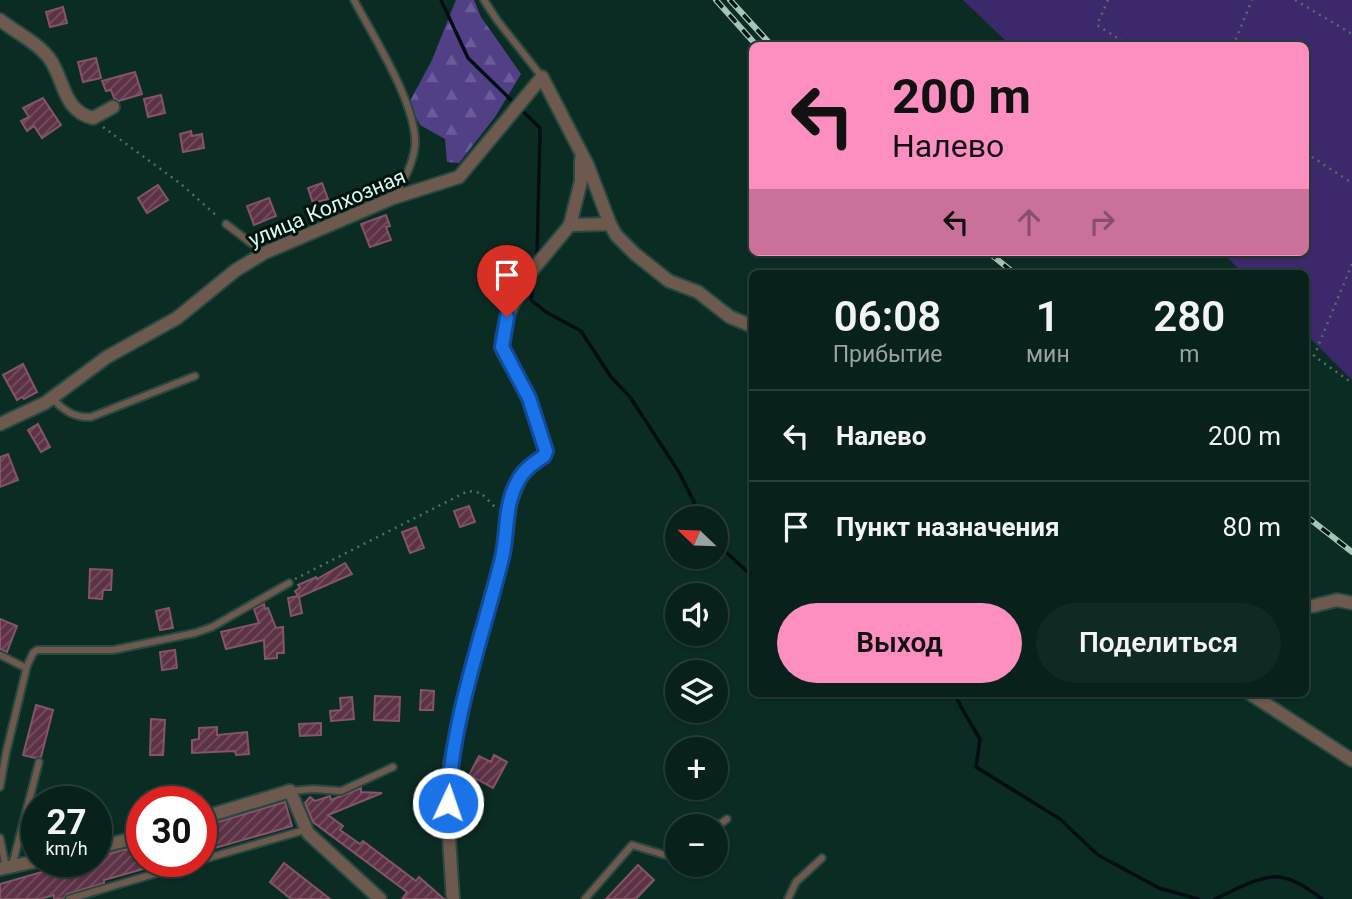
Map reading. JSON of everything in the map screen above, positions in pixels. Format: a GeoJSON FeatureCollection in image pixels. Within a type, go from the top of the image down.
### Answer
{"type":"FeatureCollection","features":[{"type":"Feature","properties":{"kind":"street"},"geometry":{"type":"LineString","coordinates":[[0,20],[48,57],[61,88],[82,114],[91,118],[113,107]]}},
{"type":"Feature","properties":{"kind":"street","name":"улица Колхозная"},"geometry":{"type":"LineString","coordinates":[[0,424],[52,398],[107,358],[177,318],[236,270],[264,253],[393,198],[460,177],[542,77]]}},
{"type":"Feature","properties":{"kind":"street"},"geometry":{"type":"LineString","coordinates":[[542,77],[588,166],[616,234],[635,254],[669,281],[698,292],[730,317],[749,325]]}},
{"type":"Feature","properties":{"kind":"street"},"geometry":{"type":"LineString","coordinates":[[453,899],[449,838],[450,764],[473,662],[505,547],[510,503],[517,482],[529,466],[544,456],[546,451],[529,398],[503,352],[504,327],[526,279],[570,225],[581,181],[581,155]]}},
{"type":"Feature","properties":{"kind":"street"},"geometry":{"type":"LineString","coordinates":[[570,225],[610,224]]}},
{"type":"Feature","properties":{"kind":"street"},"geometry":{"type":"LineString","coordinates":[[1312,606],[1337,600],[1352,603]]}},
{"type":"Feature","properties":{"kind":"street"},"geometry":{"type":"LineString","coordinates":[[1255,697],[1352,760]]}},
{"type":"Feature","properties":{"kind":"street"},"geometry":{"type":"LineString","coordinates":[[217,813],[290,791],[305,830],[380,899]]}},
{"type":"Feature","properties":{"kind":"lane"},"geometry":{"type":"LineString","coordinates":[[354,0],[389,65],[414,128],[413,157],[393,198]]}},
{"type":"Feature","properties":{"kind":"lane"},"geometry":{"type":"LineString","coordinates":[[484,0],[542,77]]}},
{"type":"Feature","properties":{"kind":"lane"},"geometry":{"type":"LineString","coordinates":[[226,224],[264,253]]}},
{"type":"Feature","properties":{"kind":"lane"},"geometry":{"type":"LineString","coordinates":[[52,398],[68,412],[91,417],[195,376]]}},
{"type":"Feature","properties":{"kind":"lane"},"geometry":{"type":"LineString","coordinates":[[0,787],[26,668],[33,653],[41,649],[113,650],[206,629],[289,583]]}},
{"type":"Feature","properties":{"kind":"lane"},"geometry":{"type":"LineString","coordinates":[[0,655],[26,668]]}},
{"type":"Feature","properties":{"kind":"lane"},"geometry":{"type":"LineString","coordinates":[[6,867],[39,762]]}},
{"type":"Feature","properties":{"kind":"lane"},"geometry":{"type":"LineString","coordinates":[[290,791],[314,789],[341,792],[393,767]]}},
{"type":"Feature","properties":{"kind":"lane"},"geometry":{"type":"LineString","coordinates":[[217,856],[305,830]]}},
{"type":"Feature","properties":{"kind":"lane"},"geometry":{"type":"LineString","coordinates":[[0,838],[6,867]]}},
{"type":"Feature","properties":{"kind":"lane"},"geometry":{"type":"LineString","coordinates":[[585,899],[632,845],[665,855]]}},
{"type":"Feature","properties":{"kind":"lane"},"geometry":{"type":"LineString","coordinates":[[790,898],[796,882],[822,858]]}},
{"type":"Feature","properties":{"kind":"lane"},"geometry":{"type":"LineString","coordinates":[[69,899],[145,877]]}},
{"type":"Feature","properties":{"kind":"path"},"geometry":{"type":"LineString","coordinates":[[1108,0],[1097,24],[1124,42]]}},
{"type":"Feature","properties":{"kind":"path"},"geometry":{"type":"LineString","coordinates":[[1235,42],[1252,0]]}},
{"type":"Feature","properties":{"kind":"path"},"geometry":{"type":"LineString","coordinates":[[1295,0],[1352,34]]}},
{"type":"Feature","properties":{"kind":"path"},"geometry":{"type":"LineString","coordinates":[[91,118],[180,184],[226,224]]}},
{"type":"Feature","properties":{"kind":"path"},"geometry":{"type":"LineString","coordinates":[[1309,155],[1352,183]]}},
{"type":"Feature","properties":{"kind":"path"},"geometry":{"type":"LineString","coordinates":[[1352,264],[1314,356],[1352,383]]}},
{"type":"Feature","properties":{"kind":"path"},"geometry":{"type":"LineString","coordinates":[[289,583],[468,491],[484,495],[495,506],[506,524]]}},
{"type":"Feature","properties":{"kind":"shaded area"},"geometry":{"type":"Polygon","coordinates":[[[963,0],[1352,0],[1352,380],[1309,337],[1309,270],[1240,270],[1225,256],[1309,256],[1309,42],[1007,42],[963,0]]]}},
{"type":"Feature","properties":{"kind":"green space"},"geometry":{"type":"Polygon","coordinates":[[[456,0],[474,0],[481,17],[521,74],[495,117],[459,163],[447,162],[445,139],[420,125],[409,103],[432,60],[456,0]]]}},
{"type":"Feature","properties":{"kind":"building"},"geometry":{"type":"Polygon","coordinates":[[[63,7],[67,23],[50,27],[46,12],[63,7]]]}},
{"type":"Feature","properties":{"kind":"building"},"geometry":{"type":"Polygon","coordinates":[[[96,58],[101,78],[83,82],[78,62],[96,58]]]}},
{"type":"Feature","properties":{"kind":"building"},"geometry":{"type":"Polygon","coordinates":[[[135,72],[142,94],[119,101],[114,98],[111,90],[106,91],[102,81],[135,72]]]}},
{"type":"Feature","properties":{"kind":"building"},"geometry":{"type":"Polygon","coordinates":[[[161,95],[165,113],[148,117],[144,99],[161,95]]]}},
{"type":"Feature","properties":{"kind":"building"},"geometry":{"type":"Polygon","coordinates":[[[43,98],[61,125],[42,138],[34,126],[27,131],[21,121],[29,117],[23,108],[43,98]]]}},
{"type":"Feature","properties":{"kind":"building"},"geometry":{"type":"Polygon","coordinates":[[[191,131],[192,136],[202,134],[204,148],[183,152],[180,134],[191,131]]]}},
{"type":"Feature","properties":{"kind":"building"},"geometry":{"type":"Polygon","coordinates":[[[322,183],[328,199],[313,203],[308,188],[322,183]]]}},
{"type":"Feature","properties":{"kind":"building"},"geometry":{"type":"Polygon","coordinates":[[[158,185],[168,200],[147,213],[138,198],[158,185]]]}},
{"type":"Feature","properties":{"kind":"building"},"geometry":{"type":"Polygon","coordinates":[[[269,198],[276,216],[254,225],[247,206],[269,198]]]}},
{"type":"Feature","properties":{"kind":"building"},"geometry":{"type":"Polygon","coordinates":[[[386,215],[390,226],[386,227],[391,240],[370,247],[361,224],[386,215]]]}},
{"type":"Feature","properties":{"kind":"building"},"geometry":{"type":"Polygon","coordinates":[[[23,364],[37,392],[17,400],[3,375],[23,364]]]}},
{"type":"Feature","properties":{"kind":"building"},"geometry":{"type":"Polygon","coordinates":[[[38,424],[50,447],[41,452],[28,430],[38,424]]]}},
{"type":"Feature","properties":{"kind":"building"},"geometry":{"type":"Polygon","coordinates":[[[8,454],[18,480],[0,487],[0,457],[8,454]]]}},
{"type":"Feature","properties":{"kind":"building"},"geometry":{"type":"Polygon","coordinates":[[[469,506],[475,522],[460,527],[454,511],[469,506]]]}},
{"type":"Feature","properties":{"kind":"building"},"geometry":{"type":"Polygon","coordinates":[[[416,527],[424,548],[410,553],[402,532],[416,527]]]}},
{"type":"Feature","properties":{"kind":"building"},"geometry":{"type":"Polygon","coordinates":[[[345,563],[352,574],[299,597],[302,613],[291,616],[288,598],[298,596],[295,591],[300,588],[298,585],[316,577],[317,579],[345,563]]]}},
{"type":"Feature","properties":{"kind":"building"},"geometry":{"type":"Polygon","coordinates":[[[90,569],[112,570],[111,590],[103,590],[102,599],[89,598],[90,569]]]}},
{"type":"Feature","properties":{"kind":"building"},"geometry":{"type":"Polygon","coordinates":[[[264,604],[276,628],[283,627],[284,653],[277,653],[277,658],[265,659],[264,640],[226,649],[221,632],[259,623],[254,609],[264,604]]]}},
{"type":"Feature","properties":{"kind":"building"},"geometry":{"type":"Polygon","coordinates":[[[169,608],[173,628],[160,630],[156,611],[169,608]]]}},
{"type":"Feature","properties":{"kind":"building"},"geometry":{"type":"Polygon","coordinates":[[[0,619],[17,626],[7,652],[0,649],[0,619]]]}},
{"type":"Feature","properties":{"kind":"building"},"geometry":{"type":"Polygon","coordinates":[[[175,650],[177,668],[162,670],[160,652],[175,650]]]}},
{"type":"Feature","properties":{"kind":"building"},"geometry":{"type":"Polygon","coordinates":[[[421,690],[434,691],[433,710],[420,710],[421,690]]]}},
{"type":"Feature","properties":{"kind":"building"},"geometry":{"type":"Polygon","coordinates":[[[375,696],[400,697],[399,721],[374,720],[375,696]]]}},
{"type":"Feature","properties":{"kind":"building"},"geometry":{"type":"Polygon","coordinates":[[[352,697],[354,719],[331,721],[330,711],[341,710],[340,698],[352,697]]]}},
{"type":"Feature","properties":{"kind":"building"},"geometry":{"type":"Polygon","coordinates":[[[36,705],[53,710],[41,757],[35,758],[23,755],[36,705]]]}},
{"type":"Feature","properties":{"kind":"building"},"geometry":{"type":"Polygon","coordinates":[[[151,719],[165,720],[163,755],[150,755],[151,719]]]}},
{"type":"Feature","properties":{"kind":"building"},"geometry":{"type":"Polygon","coordinates":[[[321,723],[321,735],[300,736],[299,724],[321,723]]]}},
{"type":"Feature","properties":{"kind":"building"},"geometry":{"type":"Polygon","coordinates":[[[217,727],[217,735],[247,732],[249,754],[236,755],[235,751],[192,753],[192,740],[199,739],[199,728],[217,727]]]}},
{"type":"Feature","properties":{"kind":"building"},"geometry":{"type":"Polygon","coordinates":[[[494,755],[507,762],[493,788],[469,775],[479,756],[491,762],[494,755]]]}},
{"type":"Feature","properties":{"kind":"building"},"geometry":{"type":"Polygon","coordinates":[[[361,788],[361,792],[382,793],[328,815],[343,826],[340,830],[360,844],[363,841],[416,881],[419,877],[444,899],[402,899],[407,892],[313,822],[305,803],[310,797],[315,801],[330,796],[331,800],[361,788]]]}},
{"type":"Feature","properties":{"kind":"building"},"geometry":{"type":"Polygon","coordinates":[[[285,802],[292,826],[217,847],[217,822],[285,802]]]}},
{"type":"Feature","properties":{"kind":"building"},"geometry":{"type":"Polygon","coordinates":[[[126,849],[126,874],[67,894],[63,899],[54,899],[54,895],[40,899],[0,899],[0,884],[24,877],[112,877],[112,853],[126,849]]]}},
{"type":"Feature","properties":{"kind":"building"},"geometry":{"type":"Polygon","coordinates":[[[284,863],[330,899],[291,899],[270,882],[284,863]]]}},
{"type":"Feature","properties":{"kind":"building"},"geometry":{"type":"Polygon","coordinates":[[[638,865],[654,880],[636,899],[606,899],[638,865]]]}},
{"type":"Feature","properties":{"kind":"waterway"},"geometry":{"type":"LineString","coordinates":[[441,0],[468,58],[540,128],[537,258]]}},
{"type":"Feature","properties":{"kind":"waterway"},"geometry":{"type":"LineString","coordinates":[[535,273],[531,300],[546,312],[581,331],[611,377],[630,397],[679,472],[696,506]]}},
{"type":"Feature","properties":{"kind":"waterway"},"geometry":{"type":"LineString","coordinates":[[728,554],[749,573]]}},
{"type":"Feature","properties":{"kind":"waterway"},"geometry":{"type":"LineString","coordinates":[[957,697],[980,739],[976,767],[1060,819],[1098,855],[1159,888],[1198,899]]}},
{"type":"Feature","properties":{"kind":"waterway"},"geometry":{"type":"LineString","coordinates":[[1215,899],[1254,881],[1271,877],[1296,882],[1322,899]]}},
{"type":"Feature","properties":{"kind":"railway"},"geometry":{"type":"LineString","coordinates":[[716,0],[753,42]]}},
{"type":"Feature","properties":{"kind":"railway"},"geometry":{"type":"LineString","coordinates":[[730,0],[768,42]]}},
{"type":"Feature","properties":{"kind":"railway"},"geometry":{"type":"LineString","coordinates":[[993,256],[1010,270]]}},
{"type":"Feature","properties":{"kind":"railway"},"geometry":{"type":"LineString","coordinates":[[1309,518],[1352,552]]}},
{"type":"Feature","properties":{"kind":"route"},"geometry":{"type":"LineString","coordinates":[[448,803],[450,764],[473,662],[505,547],[510,503],[523,473],[544,456],[546,451],[529,398],[502,347],[507,317]]}}]}
